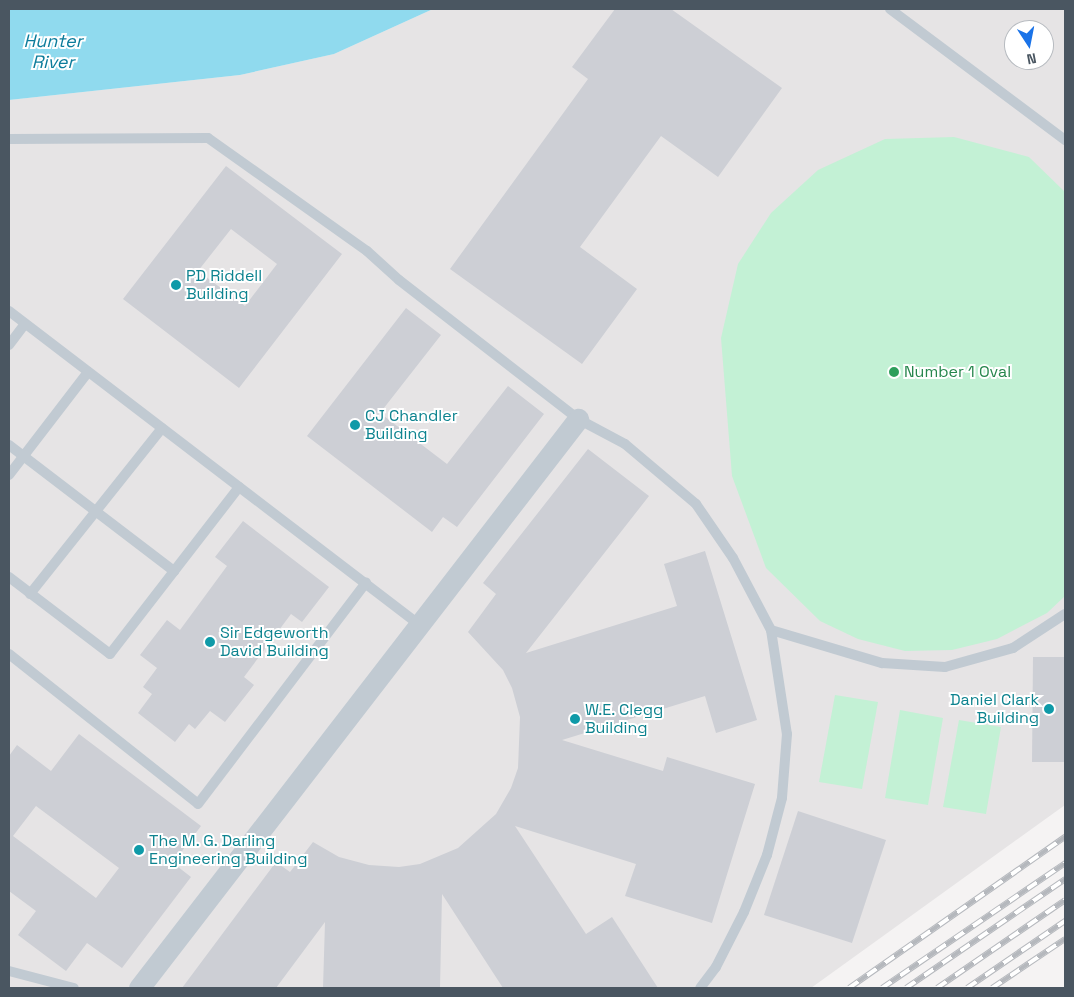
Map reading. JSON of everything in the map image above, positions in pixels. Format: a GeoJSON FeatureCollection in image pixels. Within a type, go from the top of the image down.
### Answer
{"type":"FeatureCollection","features":[{"type":"Feature","properties":{"kind":"street"},"geometry":{"type":"LineString","coordinates":[[139,988],[421,626],[578,419]]}},
{"type":"Feature","properties":{"kind":"lane"},"geometry":{"type":"LineString","coordinates":[[890,9],[1065,140]]}},
{"type":"Feature","properties":{"kind":"lane"},"geometry":{"type":"LineString","coordinates":[[9,139],[208,138],[367,251],[399,280],[578,419],[625,444],[696,504],[733,558],[771,630],[787,734],[782,798],[767,855],[744,912],[716,967],[700,988]]}},
{"type":"Feature","properties":{"kind":"lane"},"geometry":{"type":"LineString","coordinates":[[9,311],[421,626]]}},
{"type":"Feature","properties":{"kind":"lane"},"geometry":{"type":"LineString","coordinates":[[9,345],[25,324]]}},
{"type":"Feature","properties":{"kind":"lane"},"geometry":{"type":"LineString","coordinates":[[9,475],[88,372]]}},
{"type":"Feature","properties":{"kind":"lane"},"geometry":{"type":"LineString","coordinates":[[30,594],[97,513],[162,428]]}},
{"type":"Feature","properties":{"kind":"lane"},"geometry":{"type":"LineString","coordinates":[[9,445],[174,571]]}},
{"type":"Feature","properties":{"kind":"lane"},"geometry":{"type":"LineString","coordinates":[[9,577],[110,654],[239,487]]}},
{"type":"Feature","properties":{"kind":"lane"},"geometry":{"type":"LineString","coordinates":[[9,654],[198,804],[366,583]]}},
{"type":"Feature","properties":{"kind":"lane"},"geometry":{"type":"LineString","coordinates":[[771,630],[882,663],[945,667],[1013,648],[1065,614]]}},
{"type":"Feature","properties":{"kind":"lane"},"geometry":{"type":"LineString","coordinates":[[9,971],[74,988]]}},
{"type":"Feature","properties":{"kind":"shaded area"},"geometry":{"type":"Polygon","coordinates":[[[433,9],[1065,9],[1065,805],[811,988],[9,988],[9,100],[240,75],[334,54],[433,9]]]}},
{"type":"Feature","properties":{"kind":"green space","name":"Number 1 Oval"},"geometry":{"type":"Polygon","coordinates":[[[954,137],[1029,157],[1065,192],[1065,596],[1047,613],[997,639],[952,650],[905,651],[858,639],[820,621],[766,568],[732,476],[721,338],[738,264],[771,213],[818,170],[885,139],[954,137]]]}},
{"type":"Feature","properties":{"kind":"green space"},"geometry":{"type":"Polygon","coordinates":[[[835,695],[878,702],[862,789],[819,782],[835,695]]]}},
{"type":"Feature","properties":{"kind":"green space"},"geometry":{"type":"Polygon","coordinates":[[[900,710],[943,718],[928,805],[885,798],[900,710]]]}},
{"type":"Feature","properties":{"kind":"green space"},"geometry":{"type":"Polygon","coordinates":[[[959,720],[1001,727],[986,814],[943,807],[959,720]]]}},
{"type":"Feature","properties":{"kind":"water","name":"Hunter River"},"geometry":{"type":"Polygon","coordinates":[[[9,9],[433,9],[334,54],[240,75],[9,100],[9,9]]]}},
{"type":"Feature","properties":{"kind":"building"},"geometry":{"type":"Polygon","coordinates":[[[615,9],[671,9],[782,88],[718,177],[661,136],[580,247],[637,289],[582,364],[450,269],[588,79],[572,67],[615,9]]]}},
{"type":"Feature","properties":{"kind":"building","name":"PD Riddell Building"},"geometry":{"type":"Polygon","coordinates":[[[226,166],[342,254],[239,388],[123,299],[226,166]],[[231,229],[198,271],[245,306],[277,264],[231,229]]]}},
{"type":"Feature","properties":{"kind":"building","name":"CJ Chandler Building"},"geometry":{"type":"Polygon","coordinates":[[[406,308],[441,335],[380,413],[447,464],[508,386],[544,414],[457,527],[443,517],[432,532],[307,436],[406,308]]]}},
{"type":"Feature","properties":{"kind":"building","name":"W.E. Clegg Building"},"geometry":{"type":"Polygon","coordinates":[[[588,449],[649,496],[526,653],[677,606],[664,564],[705,551],[757,720],[716,733],[705,696],[562,740],[663,771],[667,757],[755,784],[712,923],[625,896],[636,864],[515,826],[586,934],[612,917],[658,988],[503,988],[442,894],[440,988],[323,988],[325,922],[276,988],[182,988],[276,862],[290,872],[313,842],[339,857],[369,865],[399,867],[420,864],[458,848],[496,814],[511,788],[518,768],[520,717],[512,688],[503,670],[468,632],[496,594],[483,583],[588,449]]]}},
{"type":"Feature","properties":{"kind":"building","name":"Sir Edgeworth David Building"},"geometry":{"type":"Polygon","coordinates":[[[243,521],[329,587],[302,622],[291,614],[244,677],[254,685],[225,722],[210,711],[195,729],[189,724],[175,742],[138,713],[152,694],[143,687],[157,668],[140,655],[167,620],[180,630],[227,566],[215,557],[243,521]]]}},
{"type":"Feature","properties":{"kind":"building","name":"Daniel Clark Building"},"geometry":{"type":"Polygon","coordinates":[[[1033,657],[1065,657],[1065,762],[1032,762],[1033,657]]]}},
{"type":"Feature","properties":{"kind":"building","name":"The M. G. Darling Engineering Building"},"geometry":{"type":"Polygon","coordinates":[[[79,734],[201,826],[173,863],[191,877],[122,968],[87,943],[66,971],[18,935],[36,911],[9,891],[9,756],[17,745],[51,771],[79,734]],[[36,806],[13,836],[96,898],[119,868],[36,806]]]}},
{"type":"Feature","properties":{"kind":"building"},"geometry":{"type":"Polygon","coordinates":[[[798,811],[886,840],[852,943],[764,915],[798,811]]]}},
{"type":"Feature","properties":{"kind":"railway"},"geometry":{"type":"LineString","coordinates":[[849,988],[1065,837]]}},
{"type":"Feature","properties":{"kind":"railway"},"geometry":{"type":"LineString","coordinates":[[882,988],[1065,863]]}},
{"type":"Feature","properties":{"kind":"railway"},"geometry":{"type":"LineString","coordinates":[[906,988],[1065,879]]}},
{"type":"Feature","properties":{"kind":"railway"},"geometry":{"type":"LineString","coordinates":[[937,988],[1065,900]]}},
{"type":"Feature","properties":{"kind":"railway"},"geometry":{"type":"LineString","coordinates":[[967,988],[1065,921]]}},
{"type":"Feature","properties":{"kind":"railway"},"geometry":{"type":"LineString","coordinates":[[992,988],[1065,939]]}},
{"type":"Feature","properties":{"kind":"place","name":"PD Riddell Building"},"geometry":{"type":"Point","coordinates":[176,285]}},
{"type":"Feature","properties":{"kind":"place","name":"Number 1 Oval"},"geometry":{"type":"Point","coordinates":[894,372]}},
{"type":"Feature","properties":{"kind":"place","name":"CJ Chandler Building"},"geometry":{"type":"Point","coordinates":[355,425]}},
{"type":"Feature","properties":{"kind":"place","name":"Sir Edgeworth David Building"},"geometry":{"type":"Point","coordinates":[210,642]}},
{"type":"Feature","properties":{"kind":"place","name":"Daniel Clark Building"},"geometry":{"type":"Point","coordinates":[1049,709]}},
{"type":"Feature","properties":{"kind":"place","name":"W.E. Clegg Building"},"geometry":{"type":"Point","coordinates":[575,719]}},
{"type":"Feature","properties":{"kind":"place","name":"The M. G. Darling Engineering Building"},"geometry":{"type":"Point","coordinates":[139,850]}}]}
